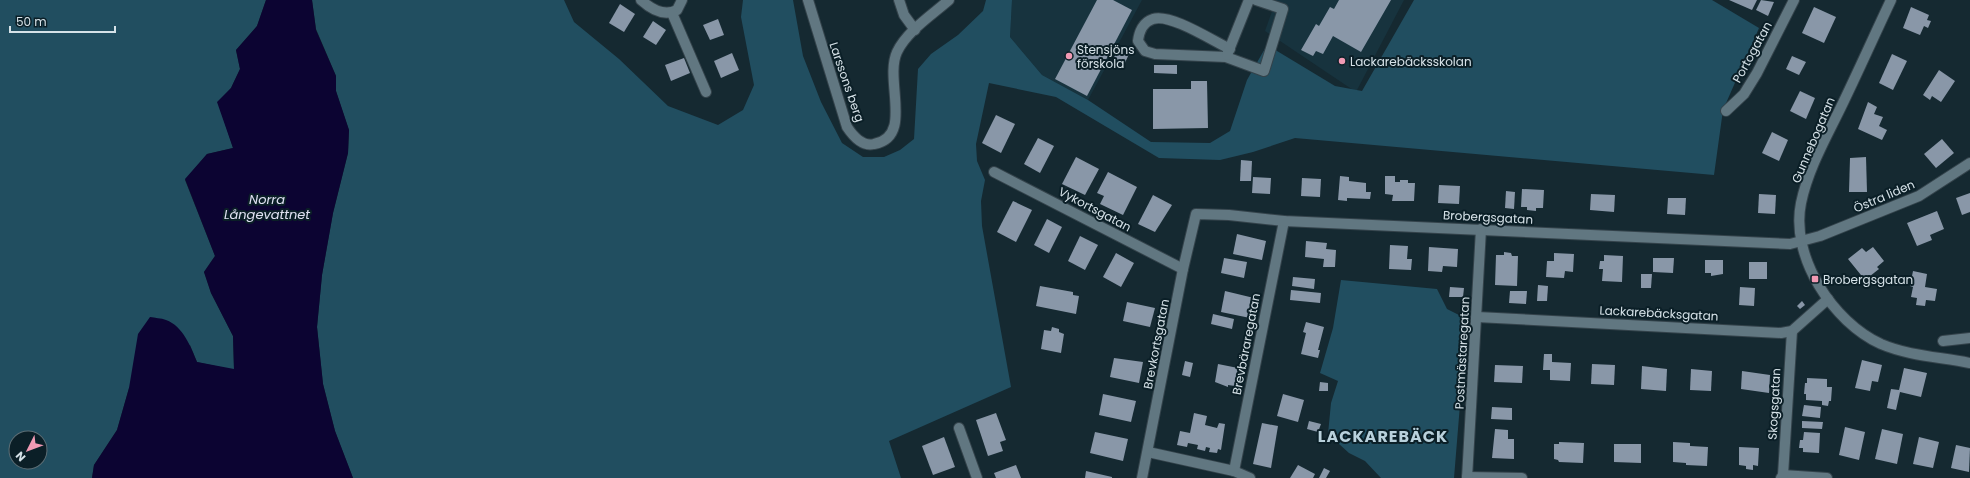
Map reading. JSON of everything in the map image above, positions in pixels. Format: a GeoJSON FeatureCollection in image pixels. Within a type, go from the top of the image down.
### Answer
{"type":"FeatureCollection","features":[{"type":"Feature","properties":{"kind":"street"},"geometry":{"type":"LineString","coordinates":[[640,0],[661,12],[672,12],[677,10],[682,0]]}},
{"type":"Feature","properties":{"kind":"street","name":"Larssons berg"},"geometry":{"type":"LineString","coordinates":[[808,0],[847,127],[853,136],[866,144],[873,144],[886,139],[896,126],[896,112],[892,83],[893,62],[898,51],[906,39],[949,0]]}},
{"type":"Feature","properties":{"kind":"street"},"geometry":{"type":"LineString","coordinates":[[899,0],[904,15],[915,30]]}},
{"type":"Feature","properties":{"kind":"street"},"geometry":{"type":"LineString","coordinates":[[1228,53],[1249,0]]}},
{"type":"Feature","properties":{"kind":"street"},"geometry":{"type":"LineString","coordinates":[[1228,53],[1155,54],[1146,51],[1140,46],[1138,41],[1139,34],[1147,22],[1153,19],[1161,18],[1174,21],[1228,53],[1264,71],[1283,9],[1256,0]]}},
{"type":"Feature","properties":{"kind":"street","name":"Portogatan"},"geometry":{"type":"LineString","coordinates":[[1726,111],[1744,94],[1758,73],[1794,0]]}},
{"type":"Feature","properties":{"kind":"street","name":"Gunnebogatan"},"geometry":{"type":"LineString","coordinates":[[1890,0],[1813,168],[1801,203],[1800,216],[1802,242],[1815,279],[1836,310],[1855,328],[1882,344],[1921,355],[1970,363]]}},
{"type":"Feature","properties":{"kind":"street"},"geometry":{"type":"LineString","coordinates":[[672,12],[706,92]]}},
{"type":"Feature","properties":{"kind":"street","name":"Östra liden"},"geometry":{"type":"LineString","coordinates":[[1802,242],[1920,196],[1970,163]]}},
{"type":"Feature","properties":{"kind":"street","name":"Vykortsgatan"},"geometry":{"type":"LineString","coordinates":[[994,172],[1183,269]]}},
{"type":"Feature","properties":{"kind":"street","name":"Brobergsgatan"},"geometry":{"type":"LineString","coordinates":[[1196,214],[1229,215],[1284,221],[1790,244],[1802,242]]}},
{"type":"Feature","properties":{"kind":"street","name":"Brevkortsgatan"},"geometry":{"type":"LineString","coordinates":[[1142,478],[1183,269],[1196,214]]}},
{"type":"Feature","properties":{"kind":"street","name":"Brevbäraregatan"},"geometry":{"type":"LineString","coordinates":[[1234,471],[1284,221]]}},
{"type":"Feature","properties":{"kind":"street","name":"Postmästaregatan"},"geometry":{"type":"LineString","coordinates":[[1467,477],[1481,230]]}},
{"type":"Feature","properties":{"kind":"street"},"geometry":{"type":"LineString","coordinates":[[1792,331],[1828,299]]}},
{"type":"Feature","properties":{"kind":"street","name":"Lackarebäcksgatan"},"geometry":{"type":"LineString","coordinates":[[1477,317],[1781,332],[1792,331]]}},
{"type":"Feature","properties":{"kind":"street","name":"Skogsgatan"},"geometry":{"type":"LineString","coordinates":[[1782,476],[1792,331]]}},
{"type":"Feature","properties":{"kind":"street"},"geometry":{"type":"LineString","coordinates":[[1943,341],[1970,338]]}},
{"type":"Feature","properties":{"kind":"street"},"geometry":{"type":"LineString","coordinates":[[959,428],[977,478]]}},
{"type":"Feature","properties":{"kind":"street"},"geometry":{"type":"LineString","coordinates":[[1148,452],[1234,471],[1250,478]]}},
{"type":"Feature","properties":{"kind":"street"},"geometry":{"type":"LineString","coordinates":[[1782,476],[1827,478]]}},
{"type":"Feature","properties":{"kind":"street"},"geometry":{"type":"LineString","coordinates":[[1467,477],[1522,478]]}},
{"type":"Feature","properties":{"kind":"shaded area"},"geometry":{"type":"Polygon","coordinates":[[[0,0],[266,0],[257,26],[236,50],[240,69],[231,88],[218,102],[233,148],[207,154],[185,180],[215,256],[204,272],[211,293],[233,336],[234,370],[197,362],[190,345],[129,388],[117,430],[94,465],[92,478],[0,478],[0,0]]]}},
{"type":"Feature","properties":{"kind":"shaded area"},"geometry":{"type":"Polygon","coordinates":[[[312,0],[564,0],[574,22],[619,59],[668,106],[718,125],[743,110],[754,85],[741,17],[743,0],[793,0],[803,56],[821,102],[842,143],[863,157],[884,157],[900,150],[914,139],[918,69],[931,54],[958,35],[983,11],[986,0],[1012,0],[1010,37],[1042,75],[1088,100],[1151,142],[1210,143],[1230,131],[1247,80],[1267,45],[1335,86],[1362,91],[1414,0],[1712,0],[1759,28],[1723,110],[1714,175],[1295,138],[1253,152],[1220,160],[1159,158],[1056,97],[989,83],[976,144],[977,161],[985,180],[981,201],[982,226],[1011,387],[889,441],[901,478],[353,478],[335,431],[323,384],[317,327],[322,275],[333,213],[348,153],[349,130],[336,91],[336,76],[316,29],[312,0]]]}},
{"type":"Feature","properties":{"kind":"shaded area","name":"Stensjöns förskola"},"geometry":{"type":"Polygon","coordinates":[[[1012,0],[1142,0],[1088,100],[1042,75],[1010,37],[1012,0]]]}},
{"type":"Feature","properties":{"kind":"shaded area","name":"Lackarebäcksskolan"},"geometry":{"type":"Polygon","coordinates":[[[1276,0],[1404,0],[1356,92],[1265,31],[1276,0]]]}},
{"type":"Feature","properties":{"kind":"shaded area"},"geometry":{"type":"Polygon","coordinates":[[[1341,280],[1437,289],[1447,309],[1467,319],[1454,478],[1381,478],[1365,461],[1349,453],[1328,434],[1331,403],[1338,381],[1320,373],[1333,328],[1341,280]]]}},
{"type":"Feature","properties":{"kind":"water","name":"Norra Långevattnet"},"geometry":{"type":"Polygon","coordinates":[[[266,0],[312,0],[316,30],[336,76],[336,91],[349,130],[348,153],[333,213],[322,275],[317,327],[323,384],[335,431],[353,478],[92,478],[94,465],[117,430],[129,388],[138,334],[150,317],[166,320],[177,327],[186,338],[197,362],[234,369],[233,336],[211,293],[204,272],[215,256],[185,179],[207,154],[233,148],[217,102],[231,88],[240,69],[236,50],[257,26],[266,0]]]}},
{"type":"Feature","properties":{"kind":"building"},"geometry":{"type":"Polygon","coordinates":[[[1097,0],[1113,0],[1132,10],[1087,96],[1055,79],[1097,0]]]}},
{"type":"Feature","properties":{"kind":"building"},"geometry":{"type":"Polygon","coordinates":[[[1339,0],[1391,0],[1361,52],[1333,36],[1323,54],[1316,51],[1313,56],[1301,50],[1316,24],[1319,26],[1330,7],[1334,9],[1339,0]]]}},
{"type":"Feature","properties":{"kind":"building"},"geometry":{"type":"Polygon","coordinates":[[[1729,0],[1757,0],[1752,10],[1729,0]]]}},
{"type":"Feature","properties":{"kind":"building"},"geometry":{"type":"Polygon","coordinates":[[[1761,0],[1774,2],[1768,16],[1756,10],[1761,0]]]}},
{"type":"Feature","properties":{"kind":"building"},"geometry":{"type":"Polygon","coordinates":[[[620,4],[635,14],[624,32],[609,23],[620,4]]]}},
{"type":"Feature","properties":{"kind":"building"},"geometry":{"type":"Polygon","coordinates":[[[1814,7],[1836,17],[1824,43],[1802,33],[1814,7]]]}},
{"type":"Feature","properties":{"kind":"building"},"geometry":{"type":"Polygon","coordinates":[[[1911,7],[1929,15],[1927,20],[1931,21],[1928,28],[1924,26],[1920,35],[1903,28],[1911,7]]]}},
{"type":"Feature","properties":{"kind":"building"},"geometry":{"type":"Polygon","coordinates":[[[718,19],[724,35],[710,40],[703,25],[718,19]]]}},
{"type":"Feature","properties":{"kind":"building"},"geometry":{"type":"Polygon","coordinates":[[[653,21],[666,30],[656,45],[643,37],[653,21]]]}},
{"type":"Feature","properties":{"kind":"building"},"geometry":{"type":"Polygon","coordinates":[[[1119,49],[1129,54],[1124,65],[1113,59],[1119,49]]]}},
{"type":"Feature","properties":{"kind":"building"},"geometry":{"type":"Polygon","coordinates":[[[732,53],[739,70],[721,78],[714,61],[732,53]]]}},
{"type":"Feature","properties":{"kind":"building"},"geometry":{"type":"Polygon","coordinates":[[[1892,54],[1907,61],[1893,90],[1879,83],[1892,54]]]}},
{"type":"Feature","properties":{"kind":"building"},"geometry":{"type":"Polygon","coordinates":[[[1792,56],[1806,62],[1799,75],[1786,69],[1792,56]]]}},
{"type":"Feature","properties":{"kind":"building"},"geometry":{"type":"Polygon","coordinates":[[[684,58],[690,73],[671,81],[665,65],[684,58]]]}},
{"type":"Feature","properties":{"kind":"building"},"geometry":{"type":"Polygon","coordinates":[[[1154,65],[1177,65],[1177,74],[1154,73],[1154,65]]]}},
{"type":"Feature","properties":{"kind":"building"},"geometry":{"type":"Polygon","coordinates":[[[1939,70],[1955,81],[1941,102],[1932,96],[1930,100],[1923,95],[1939,70]]]}},
{"type":"Feature","properties":{"kind":"building"},"geometry":{"type":"Polygon","coordinates":[[[1191,81],[1207,81],[1208,128],[1153,129],[1153,89],[1191,89],[1191,81]]]}},
{"type":"Feature","properties":{"kind":"building"},"geometry":{"type":"Polygon","coordinates":[[[1800,91],[1815,98],[1806,119],[1790,111],[1800,91]]]}},
{"type":"Feature","properties":{"kind":"building"},"geometry":{"type":"Polygon","coordinates":[[[1868,102],[1877,107],[1874,114],[1883,117],[1879,126],[1887,130],[1882,140],[1858,129],[1868,102]]]}},
{"type":"Feature","properties":{"kind":"building"},"geometry":{"type":"Polygon","coordinates":[[[996,115],[1015,124],[1001,153],[982,143],[996,115]]]}},
{"type":"Feature","properties":{"kind":"building"},"geometry":{"type":"Polygon","coordinates":[[[1772,132],[1788,140],[1779,161],[1762,153],[1772,132]]]}},
{"type":"Feature","properties":{"kind":"building"},"geometry":{"type":"Polygon","coordinates":[[[1038,138],[1054,146],[1040,173],[1024,164],[1038,138]]]}},
{"type":"Feature","properties":{"kind":"building"},"geometry":{"type":"Polygon","coordinates":[[[1942,139],[1954,153],[1936,168],[1924,154],[1942,139]]]}},
{"type":"Feature","properties":{"kind":"building"},"geometry":{"type":"Polygon","coordinates":[[[1076,157],[1099,169],[1085,195],[1062,184],[1076,157]]]}},
{"type":"Feature","properties":{"kind":"building"},"geometry":{"type":"Polygon","coordinates":[[[1866,157],[1867,192],[1849,192],[1850,158],[1866,157]]]}},
{"type":"Feature","properties":{"kind":"building"},"geometry":{"type":"Polygon","coordinates":[[[1241,160],[1252,161],[1251,181],[1240,181],[1241,160]]]}},
{"type":"Feature","properties":{"kind":"building"},"geometry":{"type":"Polygon","coordinates":[[[1108,172],[1137,187],[1123,215],[1100,204],[1104,196],[1097,193],[1108,172]]]}},
{"type":"Feature","properties":{"kind":"building"},"geometry":{"type":"Polygon","coordinates":[[[1340,176],[1349,177],[1349,181],[1366,183],[1366,192],[1371,192],[1370,199],[1347,198],[1347,201],[1338,200],[1340,176]]]}},
{"type":"Feature","properties":{"kind":"building"},"geometry":{"type":"Polygon","coordinates":[[[1385,176],[1395,176],[1395,182],[1400,182],[1400,180],[1408,180],[1408,183],[1415,183],[1414,201],[1392,201],[1393,195],[1385,194],[1385,176]]]}},
{"type":"Feature","properties":{"kind":"building"},"geometry":{"type":"Polygon","coordinates":[[[1253,177],[1271,178],[1270,194],[1252,193],[1253,177]]]}},
{"type":"Feature","properties":{"kind":"building"},"geometry":{"type":"Polygon","coordinates":[[[1302,178],[1321,179],[1320,197],[1301,196],[1302,178]]]}},
{"type":"Feature","properties":{"kind":"building"},"geometry":{"type":"Polygon","coordinates":[[[1439,185],[1460,186],[1459,204],[1438,203],[1439,185]]]}},
{"type":"Feature","properties":{"kind":"building"},"geometry":{"type":"Polygon","coordinates":[[[1522,189],[1544,190],[1543,208],[1536,208],[1536,211],[1527,210],[1527,207],[1521,207],[1522,189]]]}},
{"type":"Feature","properties":{"kind":"building"},"geometry":{"type":"Polygon","coordinates":[[[1506,191],[1515,192],[1514,209],[1505,208],[1506,191]]]}},
{"type":"Feature","properties":{"kind":"building"},"geometry":{"type":"Polygon","coordinates":[[[1970,193],[1970,212],[1962,215],[1956,198],[1970,193]]]}},
{"type":"Feature","properties":{"kind":"building"},"geometry":{"type":"Polygon","coordinates":[[[1591,194],[1615,195],[1614,212],[1590,210],[1591,194]]]}},
{"type":"Feature","properties":{"kind":"building"},"geometry":{"type":"Polygon","coordinates":[[[1759,194],[1776,195],[1775,214],[1758,213],[1759,194]]]}},
{"type":"Feature","properties":{"kind":"building"},"geometry":{"type":"Polygon","coordinates":[[[1153,195],[1172,205],[1155,232],[1138,224],[1153,195]]]}},
{"type":"Feature","properties":{"kind":"building"},"geometry":{"type":"Polygon","coordinates":[[[1668,198],[1686,198],[1685,215],[1667,214],[1668,198]]]}},
{"type":"Feature","properties":{"kind":"building"},"geometry":{"type":"Polygon","coordinates":[[[1013,201],[1032,210],[1016,242],[997,232],[1013,201]]]}},
{"type":"Feature","properties":{"kind":"building"},"geometry":{"type":"Polygon","coordinates":[[[1937,211],[1944,229],[1930,235],[1932,240],[1917,246],[1907,223],[1937,211]]]}},
{"type":"Feature","properties":{"kind":"building"},"geometry":{"type":"Polygon","coordinates":[[[1047,219],[1062,227],[1049,253],[1034,245],[1047,219]]]}},
{"type":"Feature","properties":{"kind":"building"},"geometry":{"type":"Polygon","coordinates":[[[1237,234],[1266,241],[1262,260],[1233,254],[1237,234]]]}},
{"type":"Feature","properties":{"kind":"building"},"geometry":{"type":"Polygon","coordinates":[[[1080,236],[1098,245],[1085,270],[1068,261],[1080,236]]]}},
{"type":"Feature","properties":{"kind":"building"},"geometry":{"type":"Polygon","coordinates":[[[1306,241],[1327,243],[1326,249],[1336,250],[1335,267],[1323,267],[1324,259],[1305,257],[1306,241]]]}},
{"type":"Feature","properties":{"kind":"building"},"geometry":{"type":"Polygon","coordinates":[[[1390,245],[1408,246],[1407,259],[1412,259],[1411,270],[1389,269],[1390,245]]]}},
{"type":"Feature","properties":{"kind":"building"},"geometry":{"type":"Polygon","coordinates":[[[1429,247],[1458,249],[1457,267],[1443,266],[1442,272],[1428,271],[1429,247]]]}},
{"type":"Feature","properties":{"kind":"building"},"geometry":{"type":"Polygon","coordinates":[[[1873,247],[1884,261],[1877,267],[1879,269],[1865,280],[1848,259],[1862,248],[1866,252],[1873,247]]]}},
{"type":"Feature","properties":{"kind":"building"},"geometry":{"type":"Polygon","coordinates":[[[1504,252],[1511,253],[1512,256],[1518,256],[1517,286],[1495,285],[1496,255],[1504,255],[1504,252]]]}},
{"type":"Feature","properties":{"kind":"building"},"geometry":{"type":"Polygon","coordinates":[[[1116,253],[1134,263],[1121,287],[1103,277],[1116,253]]]}},
{"type":"Feature","properties":{"kind":"building"},"geometry":{"type":"Polygon","coordinates":[[[1554,253],[1574,254],[1573,272],[1565,271],[1564,278],[1546,277],[1547,261],[1554,261],[1554,253]]]}},
{"type":"Feature","properties":{"kind":"building"},"geometry":{"type":"Polygon","coordinates":[[[1604,255],[1623,256],[1622,282],[1602,281],[1603,269],[1599,269],[1600,261],[1604,261],[1604,255]]]}},
{"type":"Feature","properties":{"kind":"building"},"geometry":{"type":"Polygon","coordinates":[[[1224,258],[1247,262],[1244,278],[1221,273],[1224,258]]]}},
{"type":"Feature","properties":{"kind":"building"},"geometry":{"type":"Polygon","coordinates":[[[1653,258],[1674,258],[1673,273],[1653,272],[1653,258]]]}},
{"type":"Feature","properties":{"kind":"building"},"geometry":{"type":"Polygon","coordinates":[[[1705,260],[1723,260],[1723,274],[1711,276],[1711,273],[1705,273],[1705,260]]]}},
{"type":"Feature","properties":{"kind":"building"},"geometry":{"type":"Polygon","coordinates":[[[1749,262],[1767,262],[1767,279],[1749,279],[1749,262]]]}},
{"type":"Feature","properties":{"kind":"building"},"geometry":{"type":"Polygon","coordinates":[[[1913,271],[1927,274],[1925,287],[1937,289],[1935,301],[1926,300],[1925,306],[1916,305],[1917,298],[1911,297],[1913,287],[1910,286],[1913,271]]]}},
{"type":"Feature","properties":{"kind":"building"},"geometry":{"type":"Polygon","coordinates":[[[1641,274],[1652,274],[1651,288],[1641,288],[1641,274]]]}},
{"type":"Feature","properties":{"kind":"building"},"geometry":{"type":"Polygon","coordinates":[[[1293,277],[1315,279],[1314,289],[1292,286],[1293,277]]]}},
{"type":"Feature","properties":{"kind":"building"},"geometry":{"type":"Polygon","coordinates":[[[1538,285],[1548,286],[1547,301],[1537,301],[1538,285]]]}},
{"type":"Feature","properties":{"kind":"building"},"geometry":{"type":"Polygon","coordinates":[[[1040,286],[1073,292],[1073,295],[1079,296],[1076,314],[1036,306],[1040,286]]]}},
{"type":"Feature","properties":{"kind":"building"},"geometry":{"type":"Polygon","coordinates":[[[1450,287],[1464,288],[1463,297],[1449,297],[1450,287]]]}},
{"type":"Feature","properties":{"kind":"building"},"geometry":{"type":"Polygon","coordinates":[[[1740,287],[1755,288],[1754,306],[1739,305],[1740,287]]]}},
{"type":"Feature","properties":{"kind":"building"},"geometry":{"type":"Polygon","coordinates":[[[1291,290],[1321,293],[1320,303],[1290,300],[1291,290]]]}},
{"type":"Feature","properties":{"kind":"building"},"geometry":{"type":"Polygon","coordinates":[[[1225,291],[1254,298],[1250,318],[1221,312],[1225,291]]]}},
{"type":"Feature","properties":{"kind":"building"},"geometry":{"type":"Polygon","coordinates":[[[1510,291],[1527,291],[1526,304],[1509,303],[1510,291]]]}},
{"type":"Feature","properties":{"kind":"building"},"geometry":{"type":"Polygon","coordinates":[[[1802,301],[1805,305],[1800,309],[1797,306],[1802,301]]]}},
{"type":"Feature","properties":{"kind":"building"},"geometry":{"type":"Polygon","coordinates":[[[1127,302],[1155,308],[1150,327],[1123,321],[1127,302]]]}},
{"type":"Feature","properties":{"kind":"building"},"geometry":{"type":"Polygon","coordinates":[[[1213,314],[1234,319],[1232,329],[1211,324],[1213,314]]]}},
{"type":"Feature","properties":{"kind":"building"},"geometry":{"type":"Polygon","coordinates":[[[1306,322],[1324,327],[1318,350],[1320,350],[1318,358],[1301,354],[1306,333],[1303,332],[1306,322]]]}},
{"type":"Feature","properties":{"kind":"building"},"geometry":{"type":"Polygon","coordinates":[[[1052,327],[1059,329],[1059,332],[1064,334],[1061,353],[1041,349],[1044,330],[1051,331],[1052,327]]]}},
{"type":"Feature","properties":{"kind":"building"},"geometry":{"type":"Polygon","coordinates":[[[1544,354],[1552,354],[1552,362],[1571,363],[1570,381],[1550,380],[1550,370],[1543,370],[1544,354]]]}},
{"type":"Feature","properties":{"kind":"building"},"geometry":{"type":"Polygon","coordinates":[[[1114,358],[1143,362],[1139,383],[1110,377],[1114,358]]]}},
{"type":"Feature","properties":{"kind":"building"},"geometry":{"type":"Polygon","coordinates":[[[1862,360],[1882,365],[1878,382],[1872,381],[1870,391],[1855,388],[1862,360]]]}},
{"type":"Feature","properties":{"kind":"building"},"geometry":{"type":"Polygon","coordinates":[[[1185,361],[1193,363],[1190,377],[1182,375],[1185,361]]]}},
{"type":"Feature","properties":{"kind":"building"},"geometry":{"type":"Polygon","coordinates":[[[1218,364],[1238,368],[1235,386],[1228,385],[1228,387],[1215,382],[1218,364]]]}},
{"type":"Feature","properties":{"kind":"building"},"geometry":{"type":"Polygon","coordinates":[[[1592,364],[1615,365],[1614,385],[1591,384],[1592,364]]]}},
{"type":"Feature","properties":{"kind":"building"},"geometry":{"type":"Polygon","coordinates":[[[1495,365],[1523,366],[1522,383],[1494,382],[1495,365]]]}},
{"type":"Feature","properties":{"kind":"building"},"geometry":{"type":"Polygon","coordinates":[[[1642,366],[1667,369],[1666,391],[1641,389],[1642,366]]]}},
{"type":"Feature","properties":{"kind":"building"},"geometry":{"type":"Polygon","coordinates":[[[1904,368],[1927,373],[1921,397],[1900,392],[1896,410],[1887,408],[1891,389],[1899,390],[1904,368]]]}},
{"type":"Feature","properties":{"kind":"building"},"geometry":{"type":"Polygon","coordinates":[[[1691,369],[1712,371],[1711,391],[1690,390],[1691,369]]]}},
{"type":"Feature","properties":{"kind":"building"},"geometry":{"type":"Polygon","coordinates":[[[1742,371],[1770,375],[1769,393],[1741,389],[1742,371]]]}},
{"type":"Feature","properties":{"kind":"building"},"geometry":{"type":"Polygon","coordinates":[[[1807,378],[1827,379],[1827,387],[1832,387],[1831,401],[1829,401],[1828,406],[1822,405],[1822,401],[1806,400],[1806,394],[1804,394],[1807,378]]]}},
{"type":"Feature","properties":{"kind":"building"},"geometry":{"type":"Polygon","coordinates":[[[1320,382],[1328,383],[1328,391],[1319,391],[1320,382]]]}},
{"type":"Feature","properties":{"kind":"building"},"geometry":{"type":"Polygon","coordinates":[[[1103,394],[1136,401],[1131,422],[1099,415],[1103,394]]]}},
{"type":"Feature","properties":{"kind":"building"},"geometry":{"type":"Polygon","coordinates":[[[1283,394],[1304,400],[1298,422],[1277,416],[1283,394]]]}},
{"type":"Feature","properties":{"kind":"building"},"geometry":{"type":"Polygon","coordinates":[[[1804,405],[1821,407],[1820,418],[1802,416],[1804,405]]]}},
{"type":"Feature","properties":{"kind":"building"},"geometry":{"type":"Polygon","coordinates":[[[1492,407],[1512,408],[1512,420],[1491,419],[1492,407]]]}},
{"type":"Feature","properties":{"kind":"building"},"geometry":{"type":"Polygon","coordinates":[[[996,413],[1006,440],[1000,442],[1003,451],[988,456],[976,420],[996,413]]]}},
{"type":"Feature","properties":{"kind":"building"},"geometry":{"type":"Polygon","coordinates":[[[1194,413],[1207,416],[1205,425],[1217,428],[1219,423],[1225,424],[1221,450],[1218,449],[1217,453],[1209,452],[1210,448],[1206,447],[1205,451],[1197,449],[1198,445],[1188,443],[1187,447],[1177,445],[1180,431],[1190,433],[1194,413]]]}},
{"type":"Feature","properties":{"kind":"building"},"geometry":{"type":"Polygon","coordinates":[[[1309,421],[1321,424],[1318,432],[1307,429],[1309,421]]]}},
{"type":"Feature","properties":{"kind":"building"},"geometry":{"type":"Polygon","coordinates":[[[1802,421],[1823,422],[1822,429],[1802,428],[1802,421]]]}},
{"type":"Feature","properties":{"kind":"building"},"geometry":{"type":"Polygon","coordinates":[[[1262,423],[1278,426],[1271,468],[1253,464],[1262,423]]]}},
{"type":"Feature","properties":{"kind":"building"},"geometry":{"type":"Polygon","coordinates":[[[1845,427],[1865,432],[1859,460],[1839,455],[1845,427]]]}},
{"type":"Feature","properties":{"kind":"building"},"geometry":{"type":"Polygon","coordinates":[[[1495,429],[1508,430],[1508,439],[1514,439],[1514,459],[1492,458],[1495,429]]]}},
{"type":"Feature","properties":{"kind":"building"},"geometry":{"type":"Polygon","coordinates":[[[1882,429],[1903,434],[1897,464],[1875,459],[1882,429]]]}},
{"type":"Feature","properties":{"kind":"building"},"geometry":{"type":"Polygon","coordinates":[[[1095,432],[1128,439],[1123,461],[1090,453],[1095,432]]]}},
{"type":"Feature","properties":{"kind":"building"},"geometry":{"type":"Polygon","coordinates":[[[1804,432],[1820,433],[1819,453],[1803,452],[1803,448],[1799,448],[1800,440],[1803,440],[1804,432]]]}},
{"type":"Feature","properties":{"kind":"building"},"geometry":{"type":"Polygon","coordinates":[[[944,437],[955,467],[933,475],[922,446],[944,437]]]}},
{"type":"Feature","properties":{"kind":"building"},"geometry":{"type":"Polygon","coordinates":[[[1919,437],[1939,442],[1933,468],[1913,464],[1919,437]]]}},
{"type":"Feature","properties":{"kind":"building"},"geometry":{"type":"Polygon","coordinates":[[[1559,442],[1584,443],[1583,463],[1559,462],[1558,460],[1554,459],[1554,444],[1559,444],[1559,442]]]}},
{"type":"Feature","properties":{"kind":"building"},"geometry":{"type":"Polygon","coordinates":[[[1673,442],[1690,443],[1690,446],[1708,447],[1707,466],[1686,465],[1686,463],[1673,462],[1673,442]]]}},
{"type":"Feature","properties":{"kind":"building"},"geometry":{"type":"Polygon","coordinates":[[[1614,444],[1641,444],[1641,463],[1614,462],[1614,444]]]}},
{"type":"Feature","properties":{"kind":"building"},"geometry":{"type":"Polygon","coordinates":[[[1956,445],[1970,448],[1969,472],[1951,468],[1956,445]]]}},
{"type":"Feature","properties":{"kind":"building"},"geometry":{"type":"Polygon","coordinates":[[[1739,447],[1759,448],[1758,466],[1753,465],[1753,470],[1746,469],[1746,466],[1739,465],[1739,447]]]}},
{"type":"Feature","properties":{"kind":"building"},"geometry":{"type":"Polygon","coordinates":[[[1016,465],[1021,478],[996,478],[994,473],[1016,465]]]}},
{"type":"Feature","properties":{"kind":"building"},"geometry":{"type":"Polygon","coordinates":[[[1298,465],[1315,474],[1313,478],[1290,478],[1298,465]]]}},
{"type":"Feature","properties":{"kind":"building"},"geometry":{"type":"Polygon","coordinates":[[[1324,468],[1330,471],[1326,478],[1319,478],[1324,468]]]}},
{"type":"Feature","properties":{"kind":"building"},"geometry":{"type":"Polygon","coordinates":[[[1086,471],[1112,477],[1112,478],[1085,478],[1086,471]]]}},
{"type":"Feature","properties":{"kind":"place","name":"Stensjöns förskola"},"geometry":{"type":"Point","coordinates":[1069,56]}},
{"type":"Feature","properties":{"kind":"place","name":"Lackarebäcksskolan"},"geometry":{"type":"Point","coordinates":[1342,61]}},
{"type":"Feature","properties":{"kind":"place","name":"Brobergsgatan"},"geometry":{"type":"Point","coordinates":[1815,279]}},
{"type":"Feature","properties":{"kind":"district","name":"LACKAREBÄCK"},"geometry":{"type":"Point","coordinates":[1383,436]}}]}
